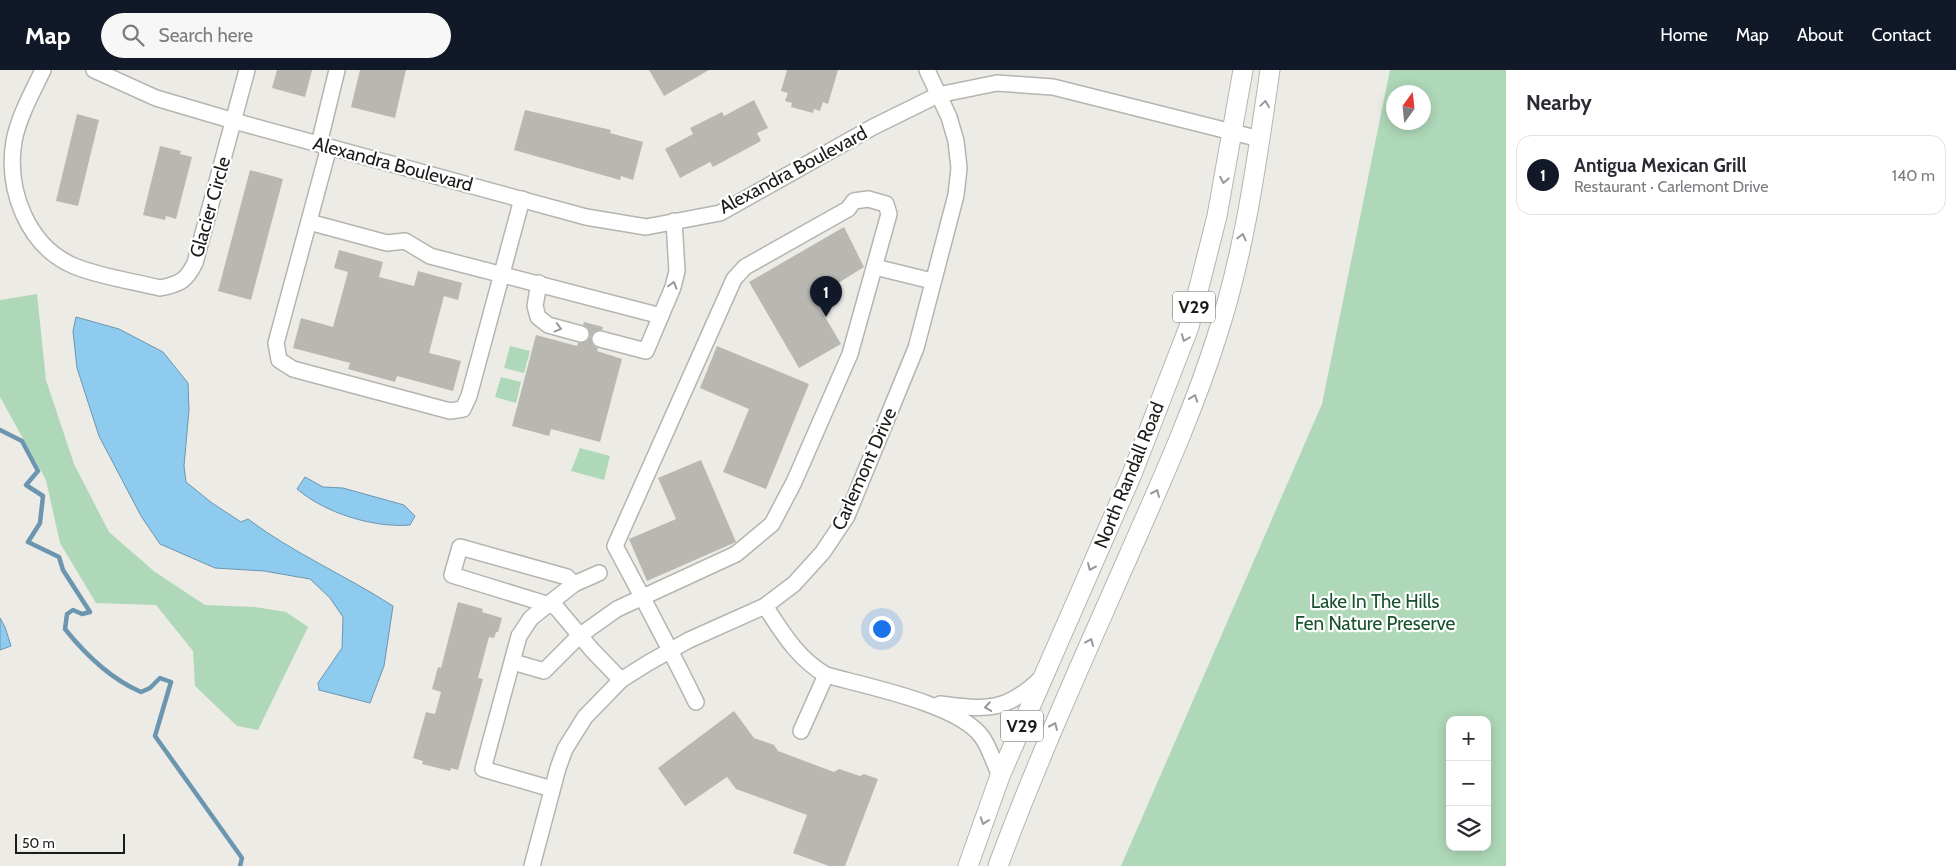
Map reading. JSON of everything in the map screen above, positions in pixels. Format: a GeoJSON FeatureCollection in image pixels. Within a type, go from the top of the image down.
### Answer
{"type":"FeatureCollection","features":[{"type":"Feature","properties":{"kind":"main road","name":"North Randall Road"},"geometry":{"type":"LineString","coordinates":[[968,866],[1000,776],[1132,474],[1189,327],[1217,216],[1243,70]]}},
{"type":"Feature","properties":{"kind":"main road","name":"North Randall Road"},"geometry":{"type":"LineString","coordinates":[[998,866],[1028,787],[1178,444],[1217,336],[1245,228],[1257,168],[1270,70]]}},
{"type":"Feature","properties":{"kind":"street","name":"Glacier Circle"},"geometry":{"type":"LineString","coordinates":[[42,70],[23,112],[14,141],[12,181],[18,204],[33,233],[52,251],[74,266],[160,288],[173,286],[187,278],[196,263],[247,70]]}},
{"type":"Feature","properties":{"kind":"street","name":"Alexandra Boulevard"},"geometry":{"type":"LineString","coordinates":[[94,70],[156,98],[234,121],[586,217],[646,227],[720,212],[873,127],[938,95],[997,83],[1053,87],[1260,139]]}},
{"type":"Feature","properties":{"kind":"street"},"geometry":{"type":"LineString","coordinates":[[338,70],[309,222],[276,343],[279,360],[293,369],[450,411],[463,409],[469,396],[522,199]]}},
{"type":"Feature","properties":{"kind":"street","name":"Carlemont Drive"},"geometry":{"type":"LineString","coordinates":[[532,866],[552,788],[565,749],[585,717],[621,680],[670,650],[765,606],[794,584],[823,552],[846,516],[916,348],[956,195],[960,168],[956,142],[949,117],[927,70]]}},
{"type":"Feature","properties":{"kind":"street"},"geometry":{"type":"LineString","coordinates":[[513,662],[544,671],[579,636],[617,609],[642,596],[736,554],[772,524],[794,482],[848,358],[889,214],[886,204],[868,199],[854,201],[848,209],[745,266],[734,279],[615,546],[642,596],[696,702]]}},
{"type":"Feature","properties":{"kind":"street"},"geometry":{"type":"LineString","coordinates":[[600,339],[646,351],[674,288],[677,271],[674,221]]}},
{"type":"Feature","properties":{"kind":"street"},"geometry":{"type":"LineString","coordinates":[[309,222],[387,243],[405,241],[430,256],[661,316]]}},
{"type":"Feature","properties":{"kind":"street"},"geometry":{"type":"LineString","coordinates":[[875,267],[932,281]]}},
{"type":"Feature","properties":{"kind":"street"},"geometry":{"type":"LineString","coordinates":[[539,284],[535,306],[538,317],[548,325],[581,334]]}},
{"type":"Feature","properties":{"kind":"street"},"geometry":{"type":"LineString","coordinates":[[574,584],[568,577],[460,547],[452,575],[556,607],[579,636],[621,680]]}},
{"type":"Feature","properties":{"kind":"street"},"geometry":{"type":"LineString","coordinates":[[552,788],[483,769],[519,636],[530,618],[574,584],[599,573]]}},
{"type":"Feature","properties":{"kind":"street"},"geometry":{"type":"LineString","coordinates":[[765,606],[792,646],[814,668],[826,675],[922,702],[962,718],[982,737],[1000,776]]}},
{"type":"Feature","properties":{"kind":"street"},"geometry":{"type":"LineString","coordinates":[[800,731],[826,675]]}},
{"type":"Feature","properties":{"kind":"street"},"geometry":{"type":"LineString","coordinates":[[922,702],[982,709],[1003,705],[1031,687],[1044,675]]}},
{"type":"Feature","properties":{"kind":"green space","name":"Lake In The Hills Fen Nature Preserve"},"geometry":{"type":"Polygon","coordinates":[[[1390,70],[1506,70],[1506,866],[1121,866],[1322,404],[1386,90],[1386,130],[1431,130],[1431,85],[1387,85],[1390,70]]]}},
{"type":"Feature","properties":{"kind":"green space"},"geometry":{"type":"Polygon","coordinates":[[[37,294],[46,380],[74,464],[109,532],[155,572],[205,605],[255,607],[286,612],[308,627],[258,730],[237,726],[195,686],[193,651],[156,605],[96,603],[60,543],[46,480],[0,397],[0,300],[37,294]]]}},
{"type":"Feature","properties":{"kind":"green space"},"geometry":{"type":"Polygon","coordinates":[[[510,346],[530,351],[524,373],[504,368],[510,346]]]}},
{"type":"Feature","properties":{"kind":"green space"},"geometry":{"type":"Polygon","coordinates":[[[501,377],[521,382],[516,403],[495,397],[501,377]]]}},
{"type":"Feature","properties":{"kind":"green space"},"geometry":{"type":"Polygon","coordinates":[[[580,448],[610,456],[604,480],[571,471],[580,448]]]}},
{"type":"Feature","properties":{"kind":"water"},"geometry":{"type":"Polygon","coordinates":[[[76,317],[119,329],[163,352],[188,383],[189,410],[184,466],[186,482],[212,503],[241,522],[248,519],[283,543],[393,606],[384,666],[370,703],[319,690],[318,683],[342,648],[343,617],[330,598],[310,579],[264,571],[215,568],[160,544],[141,516],[99,436],[77,368],[73,331],[76,317]]]}},
{"type":"Feature","properties":{"kind":"water"},"geometry":{"type":"Polygon","coordinates":[[[305,477],[323,487],[343,488],[404,505],[415,516],[410,525],[396,525],[365,521],[335,512],[308,498],[297,489],[305,477]]]}},
{"type":"Feature","properties":{"kind":"water"},"geometry":{"type":"Polygon","coordinates":[[[0,618],[11,646],[0,650],[0,618]]]}},
{"type":"Feature","properties":{"kind":"building"},"geometry":{"type":"Polygon","coordinates":[[[277,70],[312,70],[305,97],[272,88],[277,70]]]}},
{"type":"Feature","properties":{"kind":"building"},"geometry":{"type":"Polygon","coordinates":[[[360,70],[406,70],[395,118],[351,107],[360,70]]]}},
{"type":"Feature","properties":{"kind":"building"},"geometry":{"type":"Polygon","coordinates":[[[649,70],[709,70],[664,96],[649,70]]]}},
{"type":"Feature","properties":{"kind":"building"},"geometry":{"type":"Polygon","coordinates":[[[787,70],[838,70],[828,104],[823,102],[820,111],[814,109],[813,113],[791,107],[792,103],[785,101],[788,93],[781,91],[787,70]]]}},
{"type":"Feature","properties":{"kind":"building"},"geometry":{"type":"Polygon","coordinates":[[[754,100],[768,128],[757,133],[761,141],[713,167],[710,162],[680,178],[665,149],[693,134],[690,128],[722,112],[724,116],[754,100]]]}},
{"type":"Feature","properties":{"kind":"building"},"geometry":{"type":"Polygon","coordinates":[[[525,110],[611,130],[610,133],[643,142],[633,180],[621,176],[620,180],[514,150],[525,110]]]}},
{"type":"Feature","properties":{"kind":"building"},"geometry":{"type":"Polygon","coordinates":[[[77,114],[99,120],[78,206],[56,201],[77,114]]]}},
{"type":"Feature","properties":{"kind":"building"},"geometry":{"type":"Polygon","coordinates":[[[160,146],[181,151],[180,154],[192,157],[176,219],[166,216],[165,220],[143,215],[160,146]]]}},
{"type":"Feature","properties":{"kind":"building"},"geometry":{"type":"Polygon","coordinates":[[[250,170],[283,179],[251,300],[218,291],[250,170]]]}},
{"type":"Feature","properties":{"kind":"building"},"geometry":{"type":"Polygon","coordinates":[[[844,227],[864,267],[814,298],[841,344],[799,368],[749,282],[844,227]]]}},
{"type":"Feature","properties":{"kind":"building"},"geometry":{"type":"Polygon","coordinates":[[[339,250],[383,262],[379,277],[414,286],[418,271],[462,283],[458,300],[444,296],[429,353],[461,361],[453,391],[397,376],[395,382],[348,369],[350,363],[293,348],[301,318],[333,327],[348,272],[334,268],[339,250]]]}},
{"type":"Feature","properties":{"kind":"building"},"geometry":{"type":"Polygon","coordinates":[[[584,322],[603,327],[602,330],[594,332],[591,337],[593,345],[598,348],[597,351],[622,359],[600,442],[551,429],[549,436],[512,426],[536,335],[577,346],[578,343],[587,341],[590,336],[588,328],[583,325],[584,322]]]}},
{"type":"Feature","properties":{"kind":"building"},"geometry":{"type":"Polygon","coordinates":[[[717,346],[809,384],[766,489],[723,472],[749,409],[700,388],[717,346]]]}},
{"type":"Feature","properties":{"kind":"building"},"geometry":{"type":"Polygon","coordinates":[[[701,460],[736,542],[647,581],[629,539],[676,519],[658,478],[701,460]]]}},
{"type":"Feature","properties":{"kind":"building"},"geometry":{"type":"Polygon","coordinates":[[[458,602],[483,609],[482,612],[502,618],[494,638],[489,637],[478,678],[483,679],[458,770],[451,768],[450,771],[422,764],[423,761],[413,758],[426,712],[435,714],[441,692],[432,689],[438,667],[441,668],[458,602]]]}},
{"type":"Feature","properties":{"kind":"building"},"geometry":{"type":"Polygon","coordinates":[[[734,711],[754,738],[774,745],[778,751],[834,772],[839,769],[860,776],[864,774],[878,779],[845,866],[829,866],[793,853],[807,815],[736,789],[727,777],[685,806],[658,768],[734,711]]]}},
{"type":"Feature","properties":{"kind":"waterway"},"geometry":{"type":"LineString","coordinates":[[0,430],[22,441],[38,471],[26,485],[43,496],[40,523],[28,542],[59,557],[63,570],[90,612],[82,614],[73,610],[67,614],[65,629],[99,665],[130,687],[141,692],[150,688],[160,678],[171,682],[155,736],[242,858],[240,866]]}},
{"type":"Feature","properties":{"kind":"place","name":"Antigua Mexican Grill"},"geometry":{"type":"Point","coordinates":[826,317]}}]}
